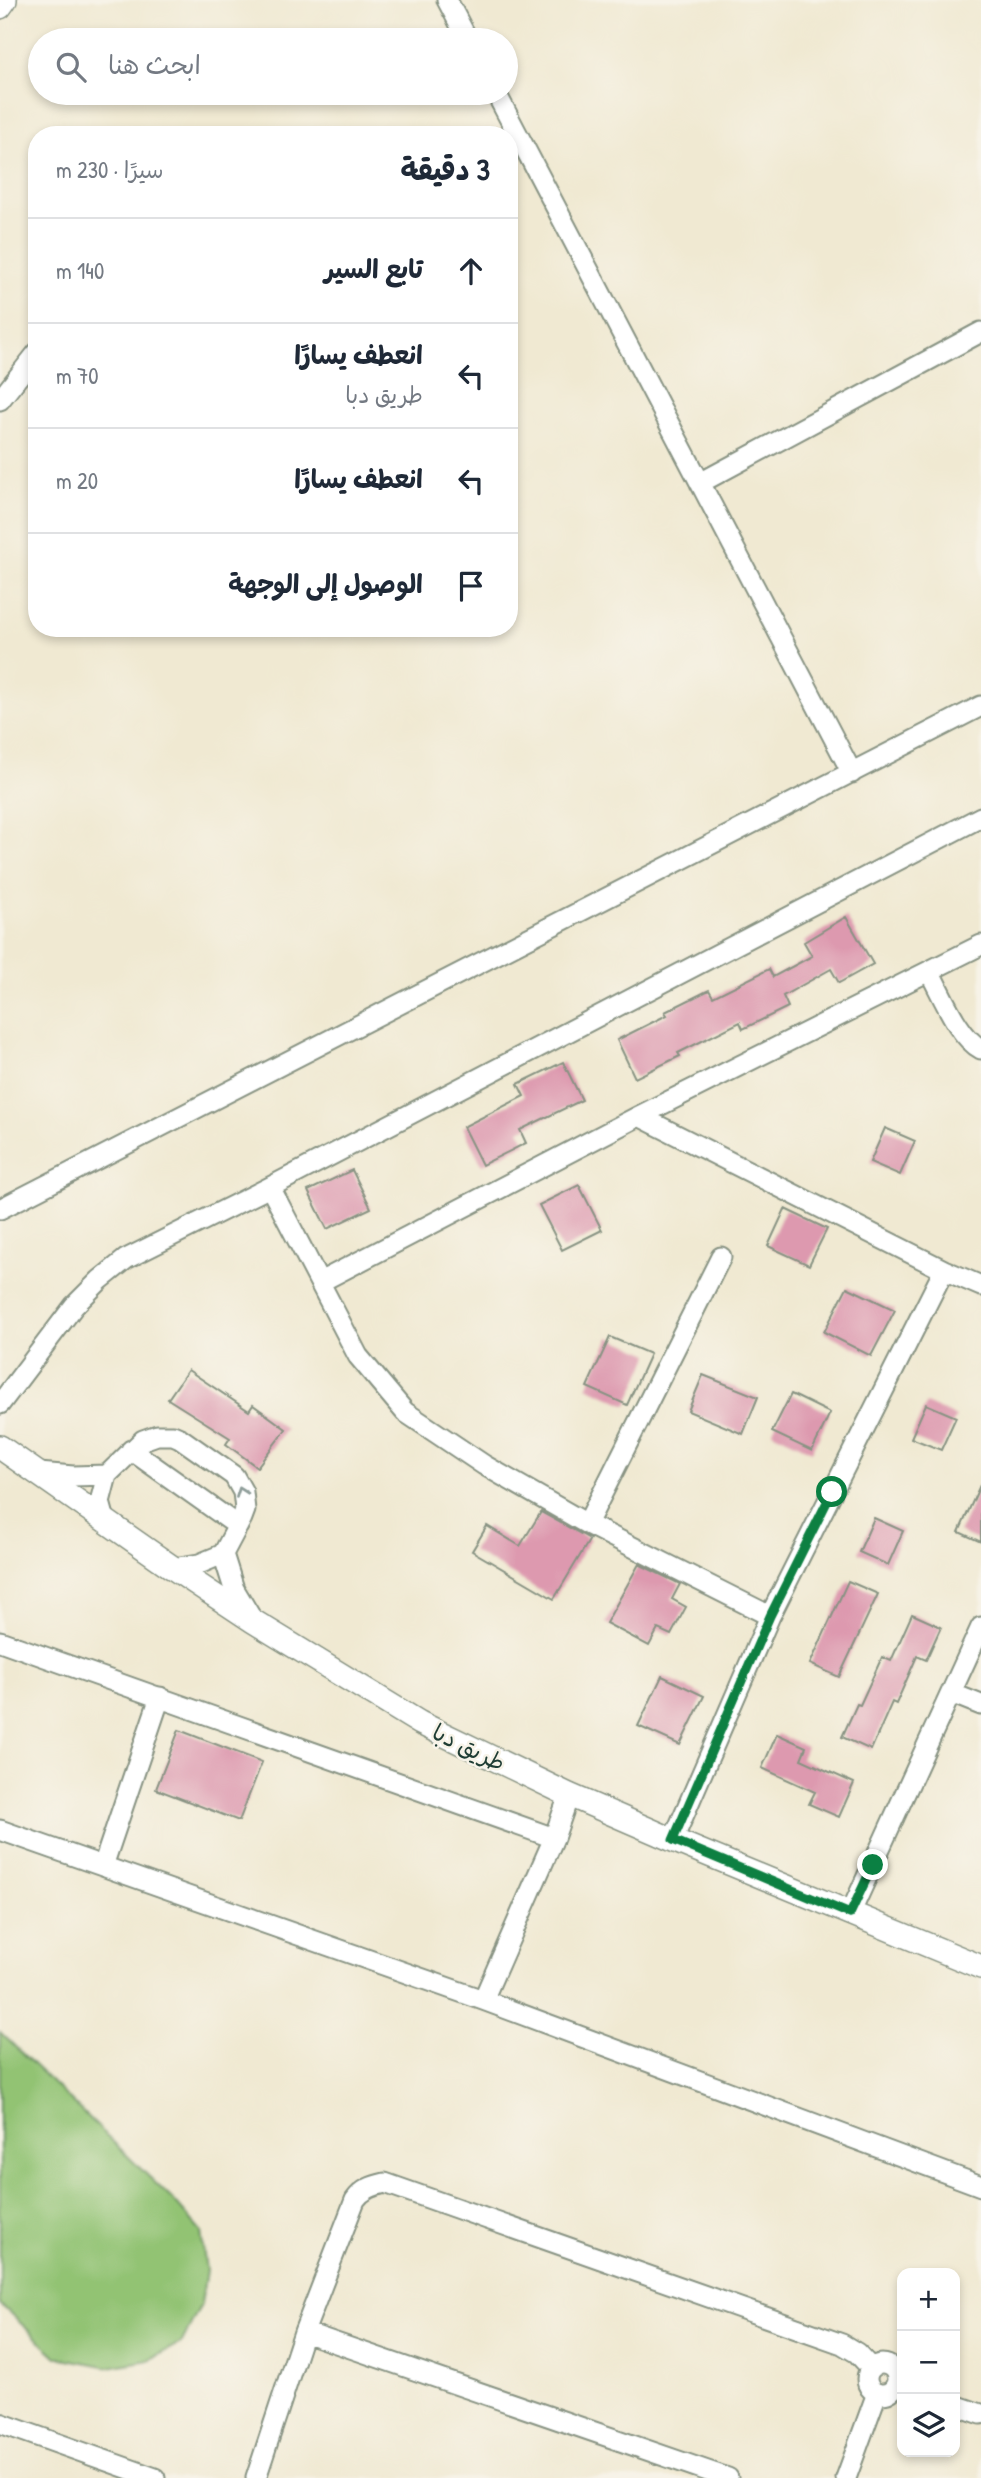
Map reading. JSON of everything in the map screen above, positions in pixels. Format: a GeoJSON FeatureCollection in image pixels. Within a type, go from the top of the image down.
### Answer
{"type":"FeatureCollection","features":[{"type":"Feature","properties":{"kind":"main road"},"geometry":{"type":"LineString","coordinates":[[0,7],[5,0]]}},
{"type":"Feature","properties":{"kind":"main road","name":"طريق دبا"},"geometry":{"type":"LineString","coordinates":[[0,1447],[253,1621],[420,1723],[569,1795],[981,1967]]}},
{"type":"Feature","properties":{"kind":"street"},"geometry":{"type":"LineString","coordinates":[[447,0],[462,28]]}},
{"type":"Feature","properties":{"kind":"street"},"geometry":{"type":"LineString","coordinates":[[502,105],[513,126]]}},
{"type":"Feature","properties":{"kind":"street"},"geometry":{"type":"LineString","coordinates":[[518,135],[852,773]]}},
{"type":"Feature","properties":{"kind":"street"},"geometry":{"type":"LineString","coordinates":[[700,483],[981,332]]}},
{"type":"Feature","properties":{"kind":"street"},"geometry":{"type":"LineString","coordinates":[[0,400],[28,364]]}},
{"type":"Feature","properties":{"kind":"street"},"geometry":{"type":"LineString","coordinates":[[0,1209],[981,706]]}},
{"type":"Feature","properties":{"kind":"street"},"geometry":{"type":"LineString","coordinates":[[0,1404],[74,1306],[125,1259],[976,825]]}},
{"type":"Feature","properties":{"kind":"street"},"geometry":{"type":"LineString","coordinates":[[320,1282],[639,1116],[981,945]]}},
{"type":"Feature","properties":{"kind":"street"},"geometry":{"type":"LineString","coordinates":[[929,971],[962,1031],[981,1049]]}},
{"type":"Feature","properties":{"kind":"street"},"geometry":{"type":"LineString","coordinates":[[639,1116],[944,1270],[981,1286]]}},
{"type":"Feature","properties":{"kind":"street"},"geometry":{"type":"LineString","coordinates":[[270,1186],[358,1356],[405,1412],[484,1465],[587,1524],[770,1616]]}},
{"type":"Feature","properties":{"kind":"street"},"geometry":{"type":"LineString","coordinates":[[587,1524],[721,1257]]}},
{"type":"Feature","properties":{"kind":"street"},"geometry":{"type":"LineString","coordinates":[[673,1840],[770,1616],[944,1270]]}},
{"type":"Feature","properties":{"kind":"street"},"geometry":{"type":"LineString","coordinates":[[105,1520],[100,1502],[107,1475],[143,1440],[165,1434],[180,1438],[234,1476],[243,1492],[245,1510],[223,1554],[199,1564],[173,1568]]}},
{"type":"Feature","properties":{"kind":"street"},"geometry":{"type":"LineString","coordinates":[[131,1450],[238,1526]]}},
{"type":"Feature","properties":{"kind":"street"},"geometry":{"type":"LineString","coordinates":[[39,1474],[107,1475]]}},
{"type":"Feature","properties":{"kind":"street"},"geometry":{"type":"LineString","coordinates":[[223,1554],[234,1589],[253,1621]]}},
{"type":"Feature","properties":{"kind":"street"},"geometry":{"type":"LineString","coordinates":[[850,1914],[981,1627]]}},
{"type":"Feature","properties":{"kind":"street"},"geometry":{"type":"LineString","coordinates":[[0,1641],[554,1838]]}},
{"type":"Feature","properties":{"kind":"street"},"geometry":{"type":"LineString","coordinates":[[951,1693],[981,1705]]}},
{"type":"Feature","properties":{"kind":"street"},"geometry":{"type":"LineString","coordinates":[[103,1866],[160,1698]]}},
{"type":"Feature","properties":{"kind":"street"},"geometry":{"type":"LineString","coordinates":[[483,2000],[554,1838],[569,1795]]}},
{"type":"Feature","properties":{"kind":"street"},"geometry":{"type":"LineString","coordinates":[[0,1830],[483,2000],[981,2186]]}},
{"type":"Feature","properties":{"kind":"street"},"geometry":{"type":"LineString","coordinates":[[256,2478],[304,2332],[355,2200],[361,2192],[385,2183],[842,2344],[857,2353],[872,2368]]}},
{"type":"Feature","properties":{"kind":"street"},"geometry":{"type":"LineString","coordinates":[[304,2332],[728,2478]]}},
{"type":"Feature","properties":{"kind":"street"},"geometry":{"type":"LineString","coordinates":[[897,2375],[889,2365],[880,2364],[868,2372],[867,2382],[877,2393],[886,2394],[897,2387]]}},
{"type":"Feature","properties":{"kind":"street"},"geometry":{"type":"LineString","coordinates":[[846,2478],[877,2393]]}},
{"type":"Feature","properties":{"kind":"street"},"geometry":{"type":"LineString","coordinates":[[960,2407],[981,2414]]}},
{"type":"Feature","properties":{"kind":"street"},"geometry":{"type":"LineString","coordinates":[[0,2423],[155,2478]]}},
{"type":"Feature","properties":{"kind":"green space"},"geometry":{"type":"Polygon","coordinates":[[[0,2032],[177,2204],[201,2232],[206,2270],[201,2304],[182,2342],[149,2360],[109,2367],[57,2357],[0,2304],[0,2032]]]}},
{"type":"Feature","properties":{"kind":"building"},"geometry":{"type":"Polygon","coordinates":[[[846,917],[873,964],[839,983],[831,969],[783,996],[788,1007],[743,1029],[740,1022],[635,1078],[617,1040],[709,990],[713,997],[769,969],[773,977],[812,956],[804,942],[846,917]]]}},
{"type":"Feature","properties":{"kind":"building"},"geometry":{"type":"Polygon","coordinates":[[[563,1062],[582,1100],[520,1130],[526,1143],[482,1165],[463,1127],[524,1096],[518,1084],[563,1062]]]}},
{"type":"Feature","properties":{"kind":"building"},"geometry":{"type":"Polygon","coordinates":[[[885,1128],[915,1141],[900,1175],[870,1162],[885,1128]]]}},
{"type":"Feature","properties":{"kind":"building"},"geometry":{"type":"Polygon","coordinates":[[[352,1170],[371,1208],[327,1229],[308,1191],[352,1170]]]}},
{"type":"Feature","properties":{"kind":"building"},"geometry":{"type":"Polygon","coordinates":[[[579,1185],[602,1230],[562,1250],[539,1205],[579,1185]]]}},
{"type":"Feature","properties":{"kind":"building"},"geometry":{"type":"Polygon","coordinates":[[[785,1209],[827,1229],[809,1265],[768,1246],[785,1209]]]}},
{"type":"Feature","properties":{"kind":"building"},"geometry":{"type":"Polygon","coordinates":[[[847,1287],[895,1310],[871,1356],[824,1332],[847,1287]]]}},
{"type":"Feature","properties":{"kind":"building"},"geometry":{"type":"Polygon","coordinates":[[[610,1337],[650,1354],[627,1405],[587,1387],[610,1337]]]}},
{"type":"Feature","properties":{"kind":"building"},"geometry":{"type":"Polygon","coordinates":[[[188,1370],[249,1411],[253,1405],[286,1429],[257,1467],[226,1444],[230,1438],[168,1399],[188,1370]]]}},
{"type":"Feature","properties":{"kind":"building"},"geometry":{"type":"Polygon","coordinates":[[[703,1375],[758,1397],[743,1434],[688,1411],[703,1375]]]}},
{"type":"Feature","properties":{"kind":"building"},"geometry":{"type":"Polygon","coordinates":[[[791,1394],[830,1413],[812,1451],[772,1432],[791,1394]]]}},
{"type":"Feature","properties":{"kind":"building"},"geometry":{"type":"Polygon","coordinates":[[[926,1404],[956,1417],[941,1450],[911,1438],[926,1404]]]}},
{"type":"Feature","properties":{"kind":"building"},"geometry":{"type":"Polygon","coordinates":[[[981,1483],[981,1542],[959,1532],[981,1483]]]}},
{"type":"Feature","properties":{"kind":"building"},"geometry":{"type":"Polygon","coordinates":[[[541,1512],[590,1539],[554,1599],[472,1551],[487,1526],[520,1546],[541,1512]]]}},
{"type":"Feature","properties":{"kind":"building"},"geometry":{"type":"Polygon","coordinates":[[[874,1518],[903,1531],[888,1565],[859,1552],[874,1518]]]}},
{"type":"Feature","properties":{"kind":"building"},"geometry":{"type":"Polygon","coordinates":[[[639,1564],[680,1584],[672,1599],[686,1607],[671,1635],[658,1629],[649,1646],[606,1623],[639,1564]]]}},
{"type":"Feature","properties":{"kind":"building"},"geometry":{"type":"Polygon","coordinates":[[[848,1581],[878,1594],[839,1677],[810,1664],[848,1581]]]}},
{"type":"Feature","properties":{"kind":"building"},"geometry":{"type":"Polygon","coordinates":[[[912,1614],[941,1627],[926,1660],[917,1656],[896,1704],[892,1702],[871,1750],[842,1737],[882,1657],[891,1661],[912,1614]]]}},
{"type":"Feature","properties":{"kind":"building"},"geometry":{"type":"Polygon","coordinates":[[[662,1676],[704,1696],[680,1745],[638,1726],[662,1676]]]}},
{"type":"Feature","properties":{"kind":"building"},"geometry":{"type":"Polygon","coordinates":[[[179,1730],[262,1762],[239,1821],[156,1789],[179,1730]]]}},
{"type":"Feature","properties":{"kind":"building"},"geometry":{"type":"Polygon","coordinates":[[[777,1734],[806,1747],[801,1759],[854,1783],[839,1817],[809,1804],[815,1792],[762,1768],[777,1734]]]}},
{"type":"Feature","properties":{"kind":"route"},"geometry":{"type":"LineString","coordinates":[[832,1492],[770,1616],[673,1840],[850,1914],[873,1865]]}}]}
